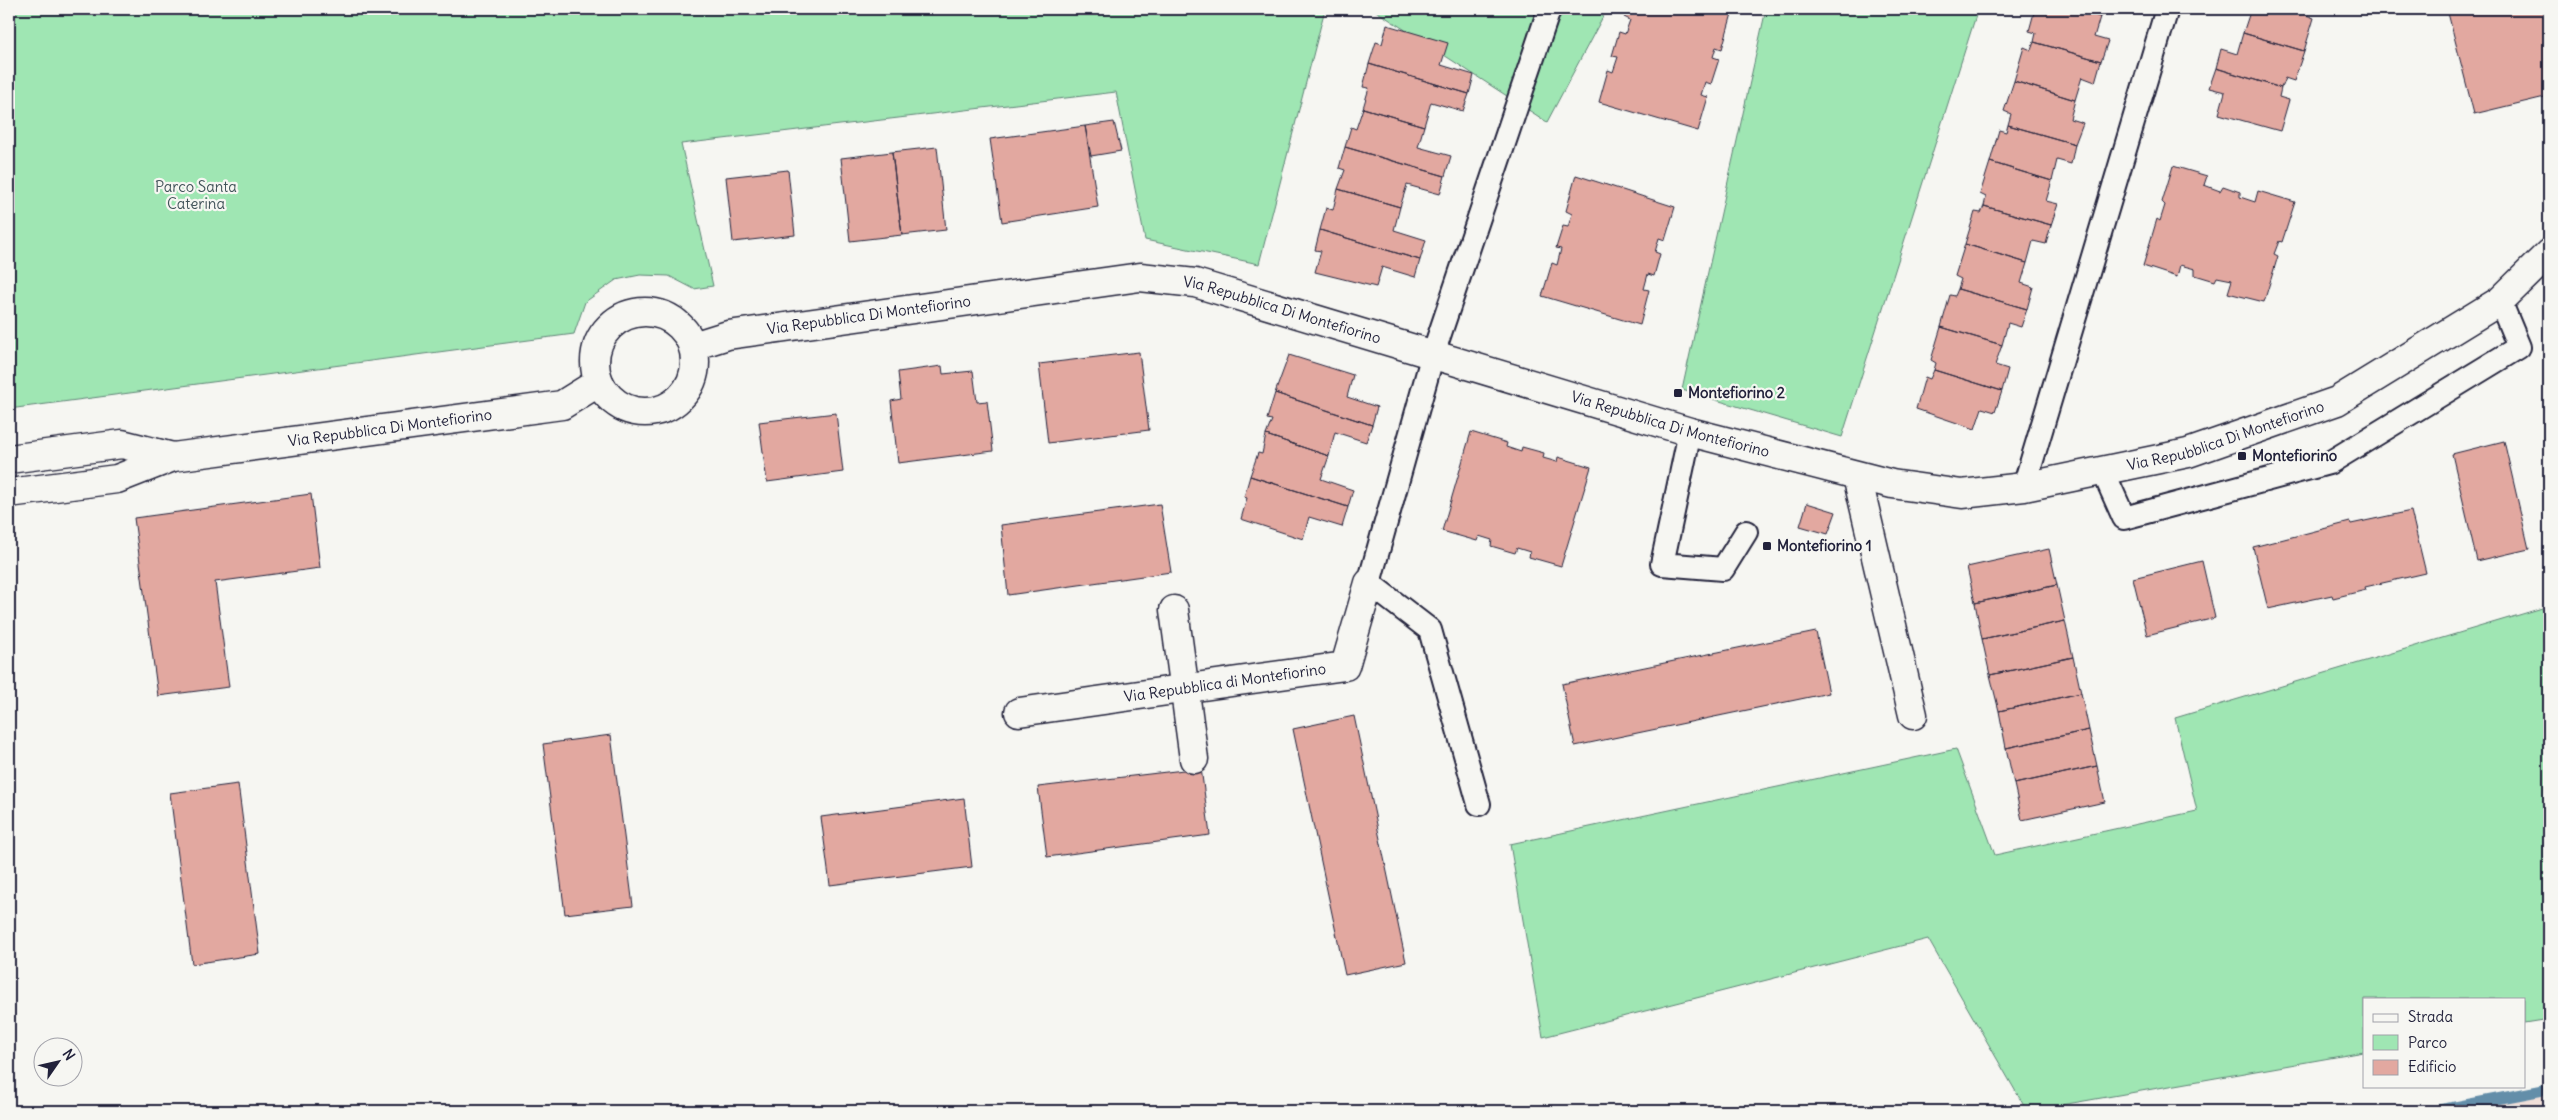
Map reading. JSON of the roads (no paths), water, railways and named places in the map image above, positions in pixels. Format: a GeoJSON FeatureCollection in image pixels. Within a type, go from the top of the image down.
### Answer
{"type":"FeatureCollection","features":[{"type":"Feature","properties":{"kind":"street","name":"Via Repubblica Di Montefiorino"},"geometry":{"type":"LineString","coordinates":[[693,346],[728,335],[1140,277],[1195,283],[1690,432],[1856,476],[1892,484],[1962,494],[2024,487],[2188,453],[2337,401],[2500,301],[2549,253]]}},
{"type":"Feature","properties":{"kind":"street"},"geometry":{"type":"LineString","coordinates":[[638,312],[658,313],[676,321],[689,337],[693,346],[696,363],[692,381],[680,398],[665,408],[651,412],[628,409],[608,395],[599,382],[595,366],[597,347],[605,331],[620,318],[638,312]]}},
{"type":"Feature","properties":{"kind":"street","name":"Via Repubblica Di Montefiorino"},"geometry":{"type":"LineString","coordinates":[[9,493],[117,479],[173,457],[562,405],[599,382]]}},
{"type":"Feature","properties":{"kind":"street","name":"Via Repubblica Di Montefiorino"},"geometry":{"type":"LineString","coordinates":[[9,459],[122,444],[173,457]]}},
{"type":"Feature","properties":{"kind":"street"},"geometry":{"type":"LineString","coordinates":[[1856,476],[1913,715]]}},
{"type":"Feature","properties":{"kind":"street","name":"Via Repubblica di Montefiorino"},"geometry":{"type":"LineString","coordinates":[[1019,712],[1345,666],[1368,583]]}},
{"type":"Feature","properties":{"kind":"street"},"geometry":{"type":"LineString","coordinates":[[1174,610],[1194,759]]}},
{"type":"Feature","properties":{"kind":"lane"},"geometry":{"type":"LineString","coordinates":[[2024,487],[2167,9]]}},
{"type":"Feature","properties":{"kind":"lane"},"geometry":{"type":"LineString","coordinates":[[1479,804],[1430,630],[1368,583],[1433,354],[1549,10]]}},
{"type":"Feature","properties":{"kind":"lane"},"geometry":{"type":"LineString","coordinates":[[2103,471],[2124,518],[2329,463],[2519,347],[2500,301]]}},
{"type":"Feature","properties":{"kind":"lane"},"geometry":{"type":"LineString","coordinates":[[1690,432],[1662,564],[1724,569],[1746,532]]}},
{"type":"Feature","properties":{"kind":"waterway"},"geometry":{"type":"LineString","coordinates":[[2434,1111],[2549,1089]]}},
{"type":"Feature","properties":{"kind":"place","name":"Montefiorino 2"},"geometry":{"type":"Point","coordinates":[1678,393]}},
{"type":"Feature","properties":{"kind":"place","name":"Montefiorino"},"geometry":{"type":"Point","coordinates":[2242,456]}},
{"type":"Feature","properties":{"kind":"place","name":"Montefiorino 1"},"geometry":{"type":"Point","coordinates":[1767,546]}},
{"type":"Feature","properties":{"kind":"park label","name":"Parco Santa Caterina"},"geometry":{"type":"Point","coordinates":[196,196]}}]}
